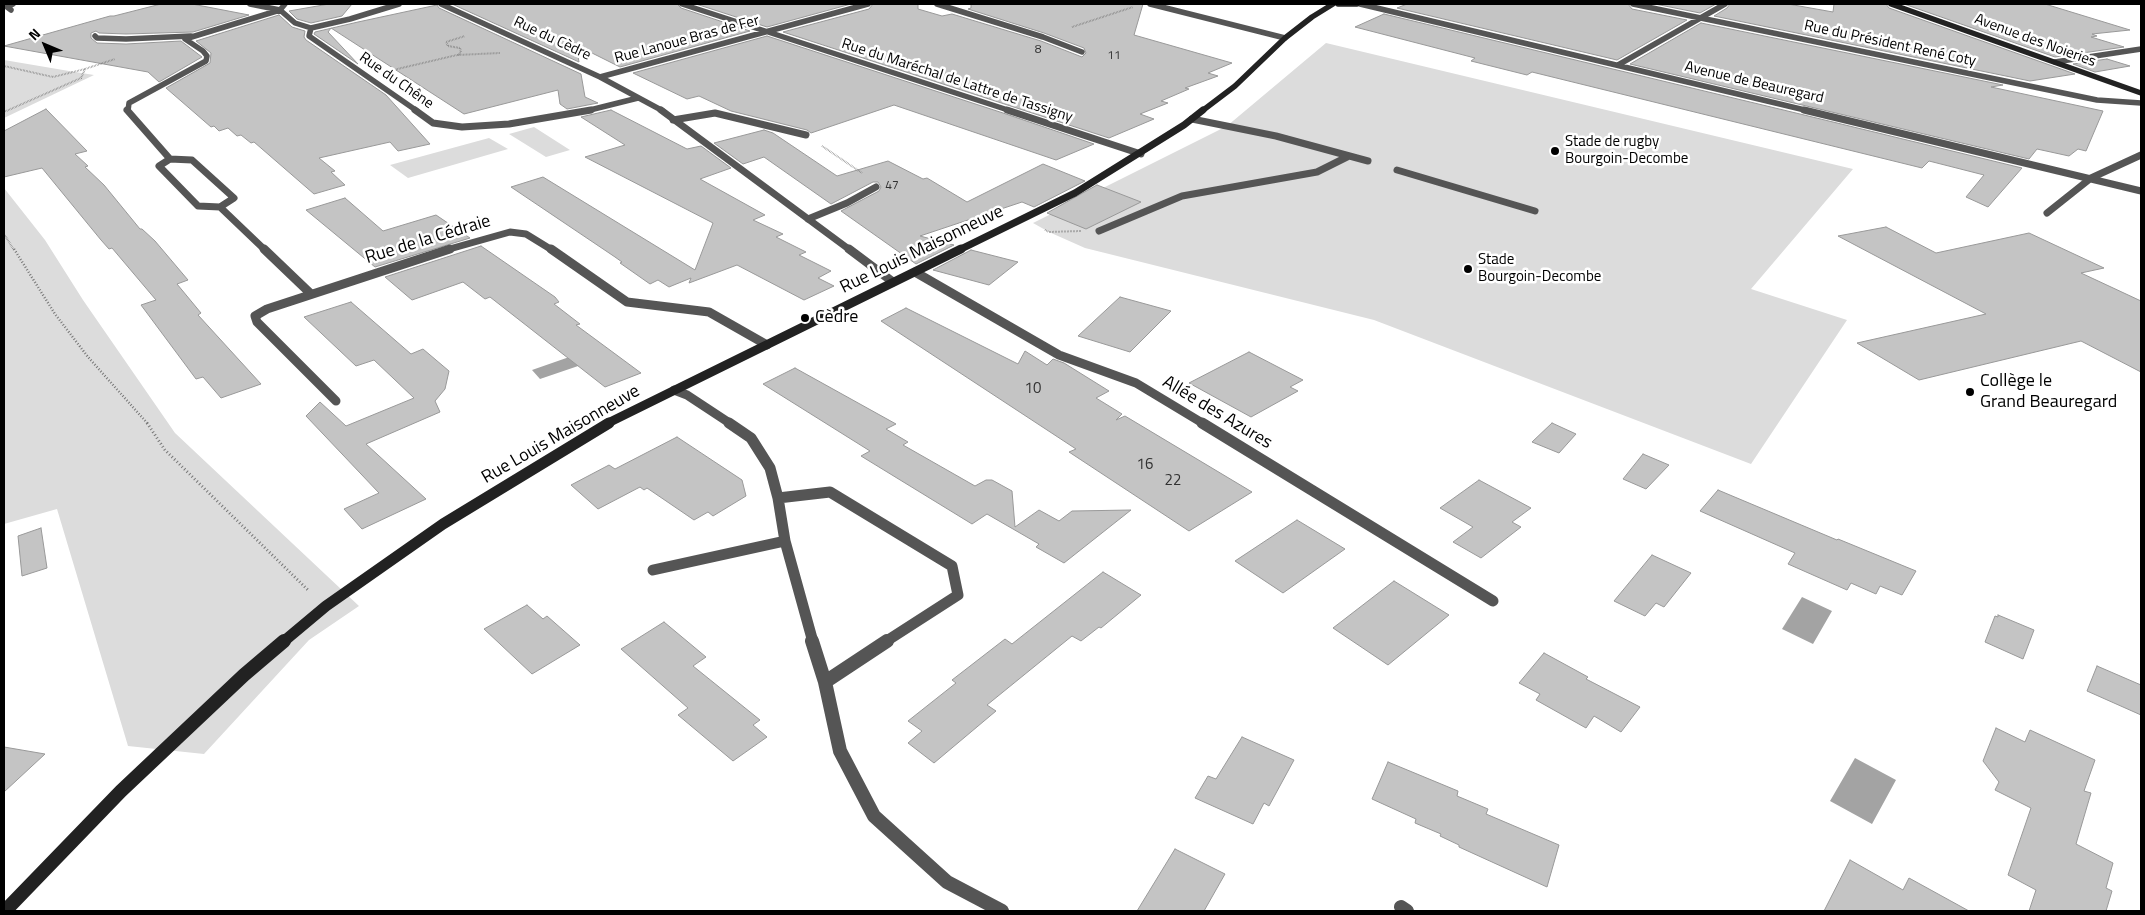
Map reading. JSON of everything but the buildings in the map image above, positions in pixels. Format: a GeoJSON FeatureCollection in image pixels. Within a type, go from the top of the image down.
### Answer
{"type":"FeatureCollection","features":[{"type":"Feature","properties":{"kind":"street"},"geometry":{"type":"LineString","coordinates":[[11,10],[7,7],[13,4]]}},
{"type":"Feature","properties":{"kind":"street"},"geometry":{"type":"LineString","coordinates":[[250,4],[280,10]]}},
{"type":"Feature","properties":{"kind":"street"},"geometry":{"type":"LineString","coordinates":[[94,36],[97,38],[126,39],[190,36],[280,10],[285,4]]}},
{"type":"Feature","properties":{"kind":"street"},"geometry":{"type":"LineString","coordinates":[[311,28],[350,19],[399,4]]}},
{"type":"Feature","properties":{"kind":"street","name":"Rue du Cèdre"},"geometry":{"type":"LineString","coordinates":[[442,4],[600,77],[658,108],[893,282]]}},
{"type":"Feature","properties":{"kind":"street","name":"Rue du Maréchal de Lattre de Tassigny"},"geometry":{"type":"LineString","coordinates":[[682,4],[1141,154]]}},
{"type":"Feature","properties":{"kind":"street","name":"Rue Lanoue Bras de Fer"},"geometry":{"type":"LineString","coordinates":[[600,77],[868,4]]}},
{"type":"Feature","properties":{"kind":"street"},"geometry":{"type":"LineString","coordinates":[[937,4],[1043,37],[1082,52]]}},
{"type":"Feature","properties":{"kind":"street"},"geometry":{"type":"LineString","coordinates":[[1150,4],[1285,38]]}},
{"type":"Feature","properties":{"kind":"street","name":"Rue Louis Maisonneuve"},"geometry":{"type":"LineString","coordinates":[[5,911],[121,791],[244,676],[326,606],[443,524],[523,473],[599,428],[1075,193],[1141,154],[1192,119],[1235,86],[1285,38],[1312,17],[1333,4]]}},
{"type":"Feature","properties":{"kind":"street"},"geometry":{"type":"LineString","coordinates":[[1338,4],[1359,4]]}},
{"type":"Feature","properties":{"kind":"street","name":"Avenue de Beauregard"},"geometry":{"type":"LineString","coordinates":[[1359,4],[2141,191]]}},
{"type":"Feature","properties":{"kind":"street","name":"Rue du Président René Coty"},"geometry":{"type":"LineString","coordinates":[[1634,4],[2097,100],[2141,103]]}},
{"type":"Feature","properties":{"kind":"street"},"geometry":{"type":"LineString","coordinates":[[1618,65],[1725,4]]}},
{"type":"Feature","properties":{"kind":"street","name":"Avenue des Noieries"},"geometry":{"type":"LineString","coordinates":[[1891,4],[2141,93]]}},
{"type":"Feature","properties":{"kind":"street","name":"Rue du Chêne"},"geometry":{"type":"LineString","coordinates":[[280,10],[296,23],[311,28],[309,36],[434,123],[462,128],[509,124],[584,112],[638,98]]}},
{"type":"Feature","properties":{"kind":"street"},"geometry":{"type":"LineString","coordinates":[[190,36],[185,39],[203,51],[207,56],[206,61],[129,103],[127,110],[170,158],[192,160],[234,198],[220,208]]}},
{"type":"Feature","properties":{"kind":"street"},"geometry":{"type":"LineString","coordinates":[[2055,62],[2141,49]]}},
{"type":"Feature","properties":{"kind":"street"},"geometry":{"type":"LineString","coordinates":[[673,120],[715,113],[806,135]]}},
{"type":"Feature","properties":{"kind":"street"},"geometry":{"type":"LineString","coordinates":[[1192,119],[1276,136],[1368,161]]}},
{"type":"Feature","properties":{"kind":"street"},"geometry":{"type":"LineString","coordinates":[[2047,213],[2091,178],[2141,155]]}},
{"type":"Feature","properties":{"kind":"street"},"geometry":{"type":"LineString","coordinates":[[1099,231],[1182,196],[1317,172],[1349,156]]}},
{"type":"Feature","properties":{"kind":"street"},"geometry":{"type":"LineString","coordinates":[[170,158],[160,166],[198,206],[220,208],[311,294]]}},
{"type":"Feature","properties":{"kind":"street"},"geometry":{"type":"LineString","coordinates":[[1398,170],[1535,211]]}},
{"type":"Feature","properties":{"kind":"street"},"geometry":{"type":"LineString","coordinates":[[808,219],[847,203],[876,187]]}},
{"type":"Feature","properties":{"kind":"street","name":"Rue de la Cédraie"},"geometry":{"type":"LineString","coordinates":[[336,401],[257,322],[255,316],[267,309],[311,294],[481,239],[510,232],[526,234],[627,302],[710,312],[766,345]]}},
{"type":"Feature","properties":{"kind":"street","name":"Allée des Azures"},"geometry":{"type":"LineString","coordinates":[[915,272],[1059,356],[1136,383],[1493,601]]}},
{"type":"Feature","properties":{"kind":"street"},"geometry":{"type":"LineString","coordinates":[[674,390],[687,395],[751,438],[770,468],[806,620],[825,682],[840,751],[874,816],[948,882],[1002,911]]}},
{"type":"Feature","properties":{"kind":"street"},"geometry":{"type":"LineString","coordinates":[[778,498],[830,492],[952,566],[958,594],[825,682]]}},
{"type":"Feature","properties":{"kind":"street"},"geometry":{"type":"LineString","coordinates":[[653,570],[786,541]]}},
{"type":"Feature","properties":{"kind":"path"},"geometry":{"type":"LineString","coordinates":[[1043,37],[1134,7]]}},
{"type":"Feature","properties":{"kind":"path"},"geometry":{"type":"LineString","coordinates":[[457,55],[462,52],[460,48],[448,46],[446,42],[495,28]]}},
{"type":"Feature","properties":{"kind":"path"},"geometry":{"type":"LineString","coordinates":[[368,76],[457,55],[502,53],[532,45]]}},
{"type":"Feature","properties":{"kind":"path"},"geometry":{"type":"LineString","coordinates":[[4,66],[53,76],[85,69],[118,58]]}},
{"type":"Feature","properties":{"kind":"path"},"geometry":{"type":"LineString","coordinates":[[4,112],[81,78],[85,69]]}},
{"type":"Feature","properties":{"kind":"path"},"geometry":{"type":"LineString","coordinates":[[806,135],[873,180],[876,187]]}},
{"type":"Feature","properties":{"kind":"path"},"geometry":{"type":"LineString","coordinates":[[1022,219],[1049,232],[1099,231]]}},
{"type":"Feature","properties":{"kind":"path"},"geometry":{"type":"LineString","coordinates":[[4,234],[55,314],[88,357],[147,423],[165,450],[282,566],[326,606]]}},
{"type":"Feature","properties":{"kind":"shaded area","name":"Stade Bourgoin-Decombe"},"geometry":{"type":"Polygon","coordinates":[[[1326,43],[1853,169],[1751,289],[1847,320],[1751,464],[1374,320],[1085,248],[1033,223],[1227,126],[1326,43]]]}},
{"type":"Feature","properties":{"kind":"shaded area"},"geometry":{"type":"Polygon","coordinates":[[[4,60],[69,71],[94,75],[4,118],[4,60]]]}},
{"type":"Feature","properties":{"kind":"shaded area"},"geometry":{"type":"Polygon","coordinates":[[[534,127],[570,150],[546,157],[509,134],[534,127]]]}},
{"type":"Feature","properties":{"kind":"shaded area"},"geometry":{"type":"Polygon","coordinates":[[[489,138],[508,149],[408,178],[390,165],[489,138]]]}},
{"type":"Feature","properties":{"kind":"shaded area"},"geometry":{"type":"Polygon","coordinates":[[[4,188],[45,240],[83,300],[175,433],[359,606],[309,640],[204,754],[128,746],[57,509],[4,524],[4,188]]]}},
{"type":"Feature","properties":{"kind":"shaded area"},"geometry":{"type":"Polygon","coordinates":[[[575,355],[584,364],[540,379],[532,370],[575,355]]]}},
{"type":"Feature","properties":{"kind":"shaded area"},"geometry":{"type":"Polygon","coordinates":[[[1802,597],[1832,611],[1813,644],[1782,629],[1802,597]]]}},
{"type":"Feature","properties":{"kind":"shaded area"},"geometry":{"type":"Polygon","coordinates":[[[1855,758],[1896,780],[1872,824],[1830,801],[1855,758]]]}},
{"type":"Feature","properties":{"kind":"place","name":"Stade de rugby Bourgoin-Decombe"},"geometry":{"type":"Point","coordinates":[1555,151]}},
{"type":"Feature","properties":{"kind":"place","name":"Stade Bourgoin-Decombe"},"geometry":{"type":"Point","coordinates":[1468,269]}},
{"type":"Feature","properties":{"kind":"place","name":"Cèdre"},"geometry":{"type":"Point","coordinates":[805,318]}},
{"type":"Feature","properties":{"kind":"place","name":"Collège le Grand Beauregard"},"geometry":{"type":"Point","coordinates":[1970,392]}}]}
